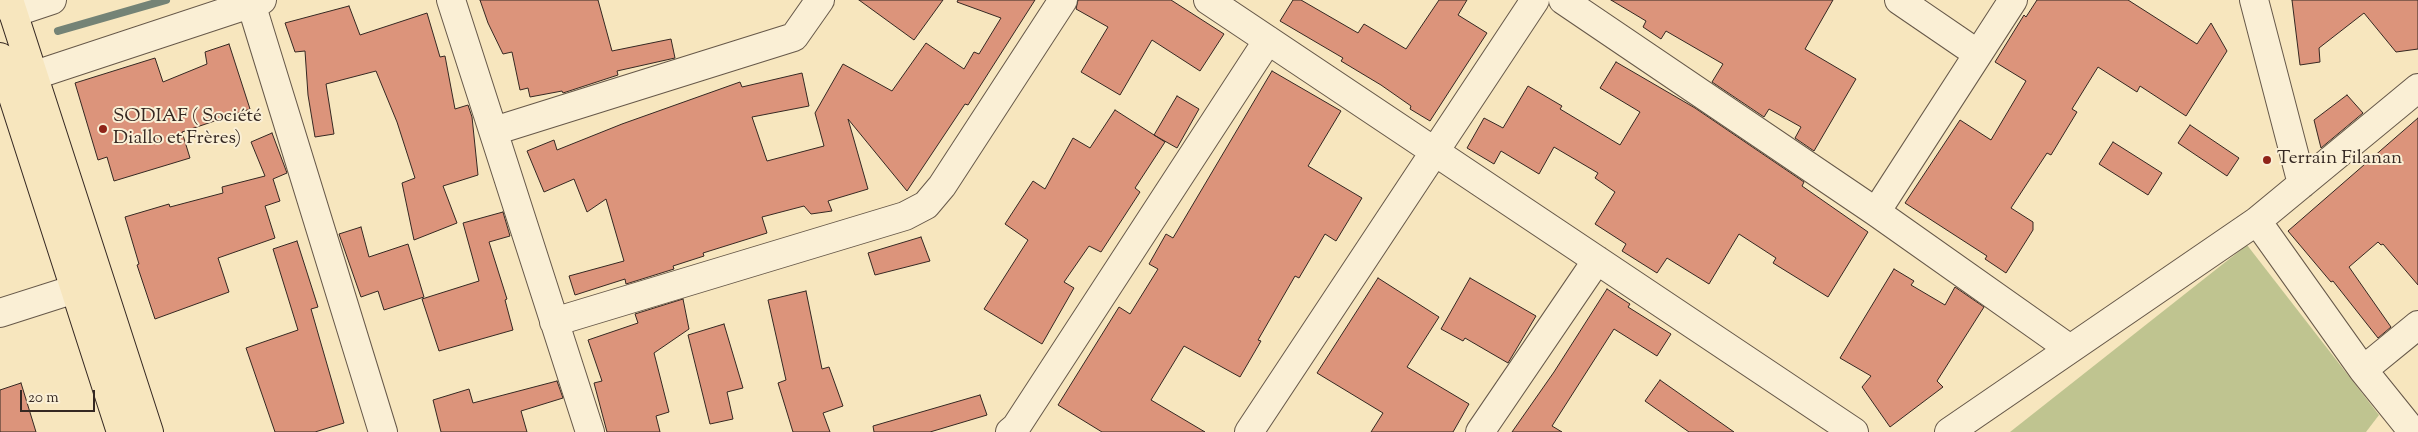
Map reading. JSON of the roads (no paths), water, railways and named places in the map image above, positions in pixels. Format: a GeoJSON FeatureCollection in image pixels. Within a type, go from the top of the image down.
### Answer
{"type":"FeatureCollection","features":[{"type":"Feature","properties":{"kind":"highway"},"geometry":{"type":"LineString","coordinates":[[11,6],[32,76],[149,432]]}},
{"type":"Feature","properties":{"kind":"highway"},"geometry":{"type":"LineString","coordinates":[[0,57],[121,432]]}},
{"type":"Feature","properties":{"kind":"street"},"geometry":{"type":"LineString","coordinates":[[11,6],[52,0]]}},
{"type":"Feature","properties":{"kind":"street"},"geometry":{"type":"LineString","coordinates":[[451,0],[590,432]]}},
{"type":"Feature","properties":{"kind":"street"},"geometry":{"type":"LineString","coordinates":[[494,131],[794,37],[820,0]]}},
{"type":"Feature","properties":{"kind":"street"},"geometry":{"type":"LineString","coordinates":[[554,322],[905,216],[926,205],[942,186],[1063,0]]}},
{"type":"Feature","properties":{"kind":"street"},"geometry":{"type":"LineString","coordinates":[[1208,0],[1854,432]]}},
{"type":"Feature","properties":{"kind":"street"},"geometry":{"type":"LineString","coordinates":[[1248,432],[1535,0]]}},
{"type":"Feature","properties":{"kind":"street"},"geometry":{"type":"LineString","coordinates":[[1564,0],[1876,212],[2070,349]]}},
{"type":"Feature","properties":{"kind":"street"},"geometry":{"type":"LineString","coordinates":[[1899,0],[1978,54]]}},
{"type":"Feature","properties":{"kind":"street"},"geometry":{"type":"LineString","coordinates":[[1876,212],[2013,0]]}},
{"type":"Feature","properties":{"kind":"street"},"geometry":{"type":"LineString","coordinates":[[2254,0],[2302,184]]}},
{"type":"Feature","properties":{"kind":"street"},"geometry":{"type":"LineString","coordinates":[[32,76],[255,1],[383,432]]}},
{"type":"Feature","properties":{"kind":"street"},"geometry":{"type":"LineString","coordinates":[[1010,432],[1016,427],[1268,40]]}},
{"type":"Feature","properties":{"kind":"street"},"geometry":{"type":"LineString","coordinates":[[1949,432],[2257,221],[2418,88]]}},
{"type":"Feature","properties":{"kind":"street"},"geometry":{"type":"LineString","coordinates":[[2257,221],[2363,370],[2413,432]]}},
{"type":"Feature","properties":{"kind":"street"},"geometry":{"type":"LineString","coordinates":[[1480,432],[1597,260]]}},
{"type":"Feature","properties":{"kind":"street"},"geometry":{"type":"LineString","coordinates":[[0,313],[75,289]]}},
{"type":"Feature","properties":{"kind":"street"},"geometry":{"type":"LineString","coordinates":[[2363,370],[2418,325]]}},
{"type":"Feature","properties":{"kind":"waterway"},"geometry":{"type":"LineString","coordinates":[[58,31],[166,0]]}},
{"type":"Feature","properties":{"kind":"place","name":"SODIAF ( Société Diallo et Frères)"},"geometry":{"type":"Point","coordinates":[103,129]}},
{"type":"Feature","properties":{"kind":"place","name":"Terrain Filanan"},"geometry":{"type":"Point","coordinates":[2267,160]}}]}
